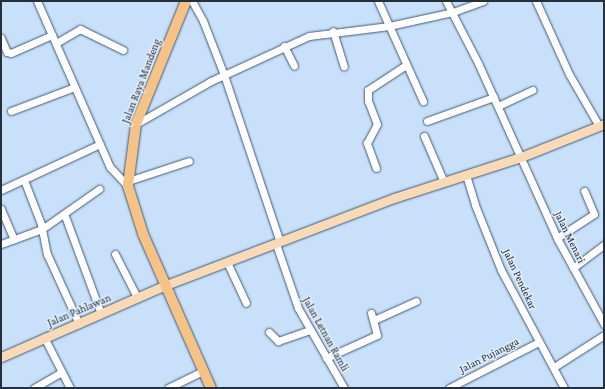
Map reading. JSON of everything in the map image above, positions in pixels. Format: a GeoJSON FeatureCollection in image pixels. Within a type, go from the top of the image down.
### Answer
{"type":"FeatureCollection","features":[{"type":"Feature","properties":{"kind":"highway","name":"Jalan Raya Mandeng"},"geometry":{"type":"LineString","coordinates":[[186,1],[136,124],[128,184],[136,216],[211,388]]}},
{"type":"Feature","properties":{"kind":"main road","name":"Jalan Pahlawan"},"geometry":{"type":"LineString","coordinates":[[1,357],[166,285],[444,182],[521,157],[601,125]]}},
{"type":"Feature","properties":{"kind":"street"},"geometry":{"type":"LineString","coordinates":[[37,1],[110,167],[128,184],[189,161]]}},
{"type":"Feature","properties":{"kind":"street","name":"Jalan Letnan Ramli"},"geometry":{"type":"LineString","coordinates":[[192,1],[203,21],[224,75],[296,304],[342,387]]}},
{"type":"Feature","properties":{"kind":"street"},"geometry":{"type":"LineString","coordinates":[[378,1],[423,101]]}},
{"type":"Feature","properties":{"kind":"street","name":"Jalan Menari"},"geometry":{"type":"LineString","coordinates":[[446,1],[449,12],[494,97],[557,238],[604,324]]}},
{"type":"Feature","properties":{"kind":"street"},"geometry":{"type":"LineString","coordinates":[[136,124],[224,75],[308,36],[333,31],[389,26],[449,12],[483,1]]}},
{"type":"Feature","properties":{"kind":"street"},"geometry":{"type":"LineString","coordinates":[[536,1],[572,81],[601,125]]}},
{"type":"Feature","properties":{"kind":"street"},"geometry":{"type":"LineString","coordinates":[[56,43],[80,29],[123,50]]}},
{"type":"Feature","properties":{"kind":"street"},"geometry":{"type":"LineString","coordinates":[[333,31],[344,66]]}},
{"type":"Feature","properties":{"kind":"street"},"geometry":{"type":"LineString","coordinates":[[1,38],[7,52],[11,53],[52,35]]}},
{"type":"Feature","properties":{"kind":"street"},"geometry":{"type":"LineString","coordinates":[[284,46],[294,66]]}},
{"type":"Feature","properties":{"kind":"street"},"geometry":{"type":"LineString","coordinates":[[376,168],[367,143],[377,124],[368,101],[368,90],[406,65]]}},
{"type":"Feature","properties":{"kind":"street"},"geometry":{"type":"LineString","coordinates":[[11,111],[75,87]]}},
{"type":"Feature","properties":{"kind":"street"},"geometry":{"type":"LineString","coordinates":[[498,106],[533,90]]}},
{"type":"Feature","properties":{"kind":"street"},"geometry":{"type":"LineString","coordinates":[[427,121],[494,97]]}},
{"type":"Feature","properties":{"kind":"street"},"geometry":{"type":"LineString","coordinates":[[424,136],[444,182]]}},
{"type":"Feature","properties":{"kind":"street"},"geometry":{"type":"LineString","coordinates":[[1,190],[100,144]]}},
{"type":"Feature","properties":{"kind":"street","name":"Jalan Pendekar"},"geometry":{"type":"LineString","coordinates":[[466,175],[475,205],[502,270],[564,388]]}},
{"type":"Feature","properties":{"kind":"street"},"geometry":{"type":"LineString","coordinates":[[24,180],[42,229],[47,254],[79,324]]}},
{"type":"Feature","properties":{"kind":"street"},"geometry":{"type":"LineString","coordinates":[[1,244],[42,229],[65,216],[99,189]]}},
{"type":"Feature","properties":{"kind":"street"},"geometry":{"type":"LineString","coordinates":[[557,238],[594,214],[584,191]]}},
{"type":"Feature","properties":{"kind":"street"},"geometry":{"type":"LineString","coordinates":[[1,209],[14,239]]}},
{"type":"Feature","properties":{"kind":"street"},"geometry":{"type":"LineString","coordinates":[[65,216],[101,314]]}},
{"type":"Feature","properties":{"kind":"street"},"geometry":{"type":"LineString","coordinates":[[573,268],[604,245]]}},
{"type":"Feature","properties":{"kind":"street"},"geometry":{"type":"LineString","coordinates":[[115,254],[137,297]]}},
{"type":"Feature","properties":{"kind":"street"},"geometry":{"type":"LineString","coordinates":[[227,262],[246,303]]}},
{"type":"Feature","properties":{"kind":"street"},"geometry":{"type":"LineString","coordinates":[[326,358],[377,335],[372,316],[416,301]]}},
{"type":"Feature","properties":{"kind":"street"},"geometry":{"type":"LineString","coordinates":[[269,332],[278,341],[310,330]]}},
{"type":"Feature","properties":{"kind":"street"},"geometry":{"type":"LineString","coordinates":[[554,367],[604,335]]}},
{"type":"Feature","properties":{"kind":"street"},"geometry":{"type":"LineString","coordinates":[[44,337],[70,388]]}},
{"type":"Feature","properties":{"kind":"street","name":"Jalan Pujangga"},"geometry":{"type":"LineString","coordinates":[[449,388],[539,342]]}},
{"type":"Feature","properties":{"kind":"street"},"geometry":{"type":"LineString","coordinates":[[168,388],[203,371]]}},
{"type":"Feature","properties":{"kind":"street"},"geometry":{"type":"LineString","coordinates":[[34,388],[62,372]]}}]}
